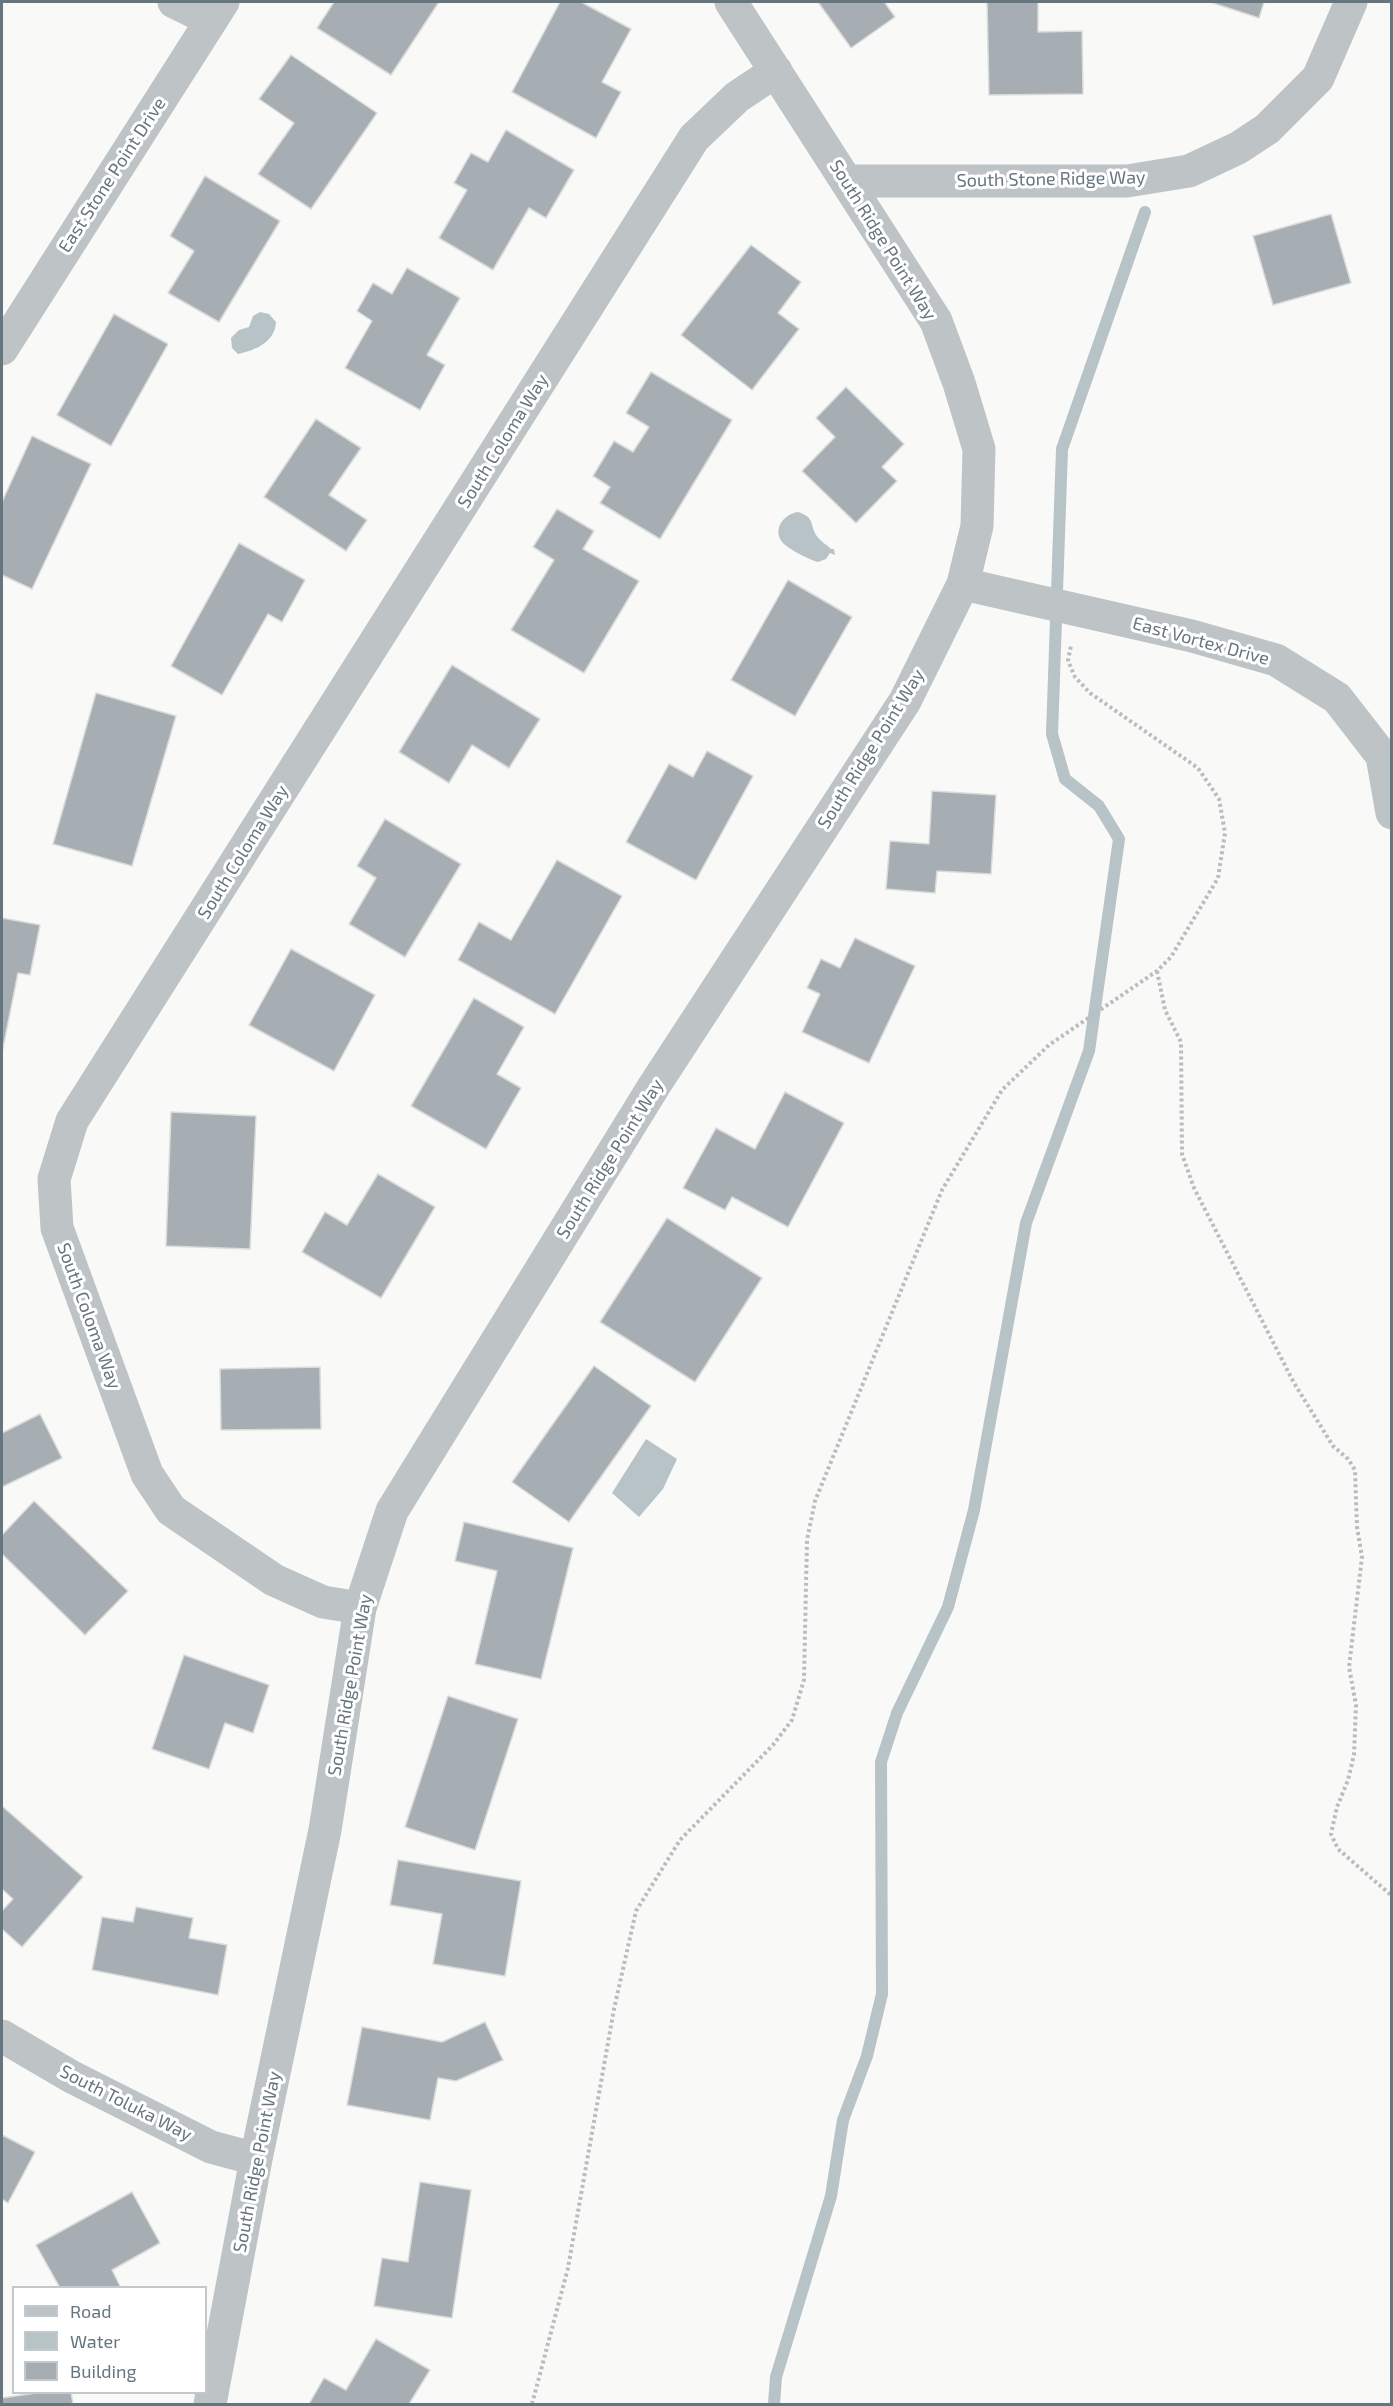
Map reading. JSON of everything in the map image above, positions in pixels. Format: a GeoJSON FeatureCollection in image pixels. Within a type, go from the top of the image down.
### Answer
{"type":"FeatureCollection","features":[{"type":"Feature","properties":{"kind":"street"},"geometry":{"type":"LineString","coordinates":[[174,2],[217,11]]}},
{"type":"Feature","properties":{"kind":"street","name":"South Ridge Point Way"},"geometry":{"type":"LineString","coordinates":[[210,2404],[256,2159],[325,1830],[360,1608],[392,1511],[654,1086],[906,701],[963,584],[977,526],[979,449],[959,383],[936,321],[731,2]]}},
{"type":"Feature","properties":{"kind":"street","name":"South Stone Ridge Way"},"geometry":{"type":"LineString","coordinates":[[847,181],[1127,181],[1189,171],[1238,148],[1267,129],[1318,78],[1351,2]]}},
{"type":"Feature","properties":{"kind":"street","name":"East Stone Point Drive"},"geometry":{"type":"LineString","coordinates":[[2,349],[217,11]]}},
{"type":"Feature","properties":{"kind":"street","name":"South Coloma Way"},"geometry":{"type":"LineString","coordinates":[[360,1608],[323,1602],[274,1580],[171,1510],[147,1474],[57,1228],[54,1179],[72,1122],[694,138],[737,97],[776,71]]}},
{"type":"Feature","properties":{"kind":"street","name":"East Vortex Drive"},"geometry":{"type":"LineString","coordinates":[[963,584],[1192,636],[1276,660],[1337,698],[1382,756],[1392,813]]}},
{"type":"Feature","properties":{"kind":"street","name":"South Toluka Way"},"geometry":{"type":"LineString","coordinates":[[2,2036],[72,2077],[211,2147],[256,2159]]}},
{"type":"Feature","properties":{"kind":"path"},"geometry":{"type":"LineString","coordinates":[[532,2404],[568,2268],[614,2009],[636,1911],[680,1840],[773,1745],[792,1720],[804,1680],[807,1540],[815,1501],[942,1190],[1002,1089],[1049,1045],[1157,971],[1171,957],[1218,878],[1225,833],[1219,799],[1198,768],[1090,693],[1075,676],[1068,661],[1076,610]]}},
{"type":"Feature","properties":{"kind":"path"},"geometry":{"type":"LineString","coordinates":[[1157,971],[1165,1010],[1181,1042],[1182,1154],[1194,1188],[1294,1383],[1333,1446],[1348,1459],[1355,1470],[1357,1527],[1362,1557],[1349,1667],[1356,1705],[1354,1755],[1331,1834],[1338,1849],[1392,1896]]}},
{"type":"Feature","properties":{"kind":"water"},"geometry":{"type":"Polygon","coordinates":[[[260,312],[269,314],[276,322],[272,335],[258,347],[238,354],[232,348],[231,338],[239,330],[249,327],[253,316],[260,312]]]}},
{"type":"Feature","properties":{"kind":"water"},"geometry":{"type":"Polygon","coordinates":[[[798,512],[809,518],[816,535],[831,549],[834,549],[835,555],[830,553],[826,559],[818,562],[784,544],[779,534],[780,524],[788,516],[798,512]]]}},
{"type":"Feature","properties":{"kind":"water"},"geometry":{"type":"Polygon","coordinates":[[[646,1439],[677,1459],[663,1489],[639,1517],[612,1493],[646,1439]]]}},
{"type":"Feature","properties":{"kind":"building"},"geometry":{"type":"Polygon","coordinates":[[[334,2],[439,2],[391,75],[317,28],[334,2]]]}},
{"type":"Feature","properties":{"kind":"building"},"geometry":{"type":"Polygon","coordinates":[[[560,2],[581,2],[631,29],[602,82],[621,92],[596,138],[512,92],[560,2]]]}},
{"type":"Feature","properties":{"kind":"building"},"geometry":{"type":"Polygon","coordinates":[[[818,2],[888,2],[885,3],[895,17],[851,48],[818,2]]]}},
{"type":"Feature","properties":{"kind":"building"},"geometry":{"type":"Polygon","coordinates":[[[987,2],[1038,2],[1038,32],[1082,31],[1083,94],[989,95],[987,2]]]}},
{"type":"Feature","properties":{"kind":"building"},"geometry":{"type":"Polygon","coordinates":[[[1210,2],[1264,2],[1259,18],[1210,2]]]}},
{"type":"Feature","properties":{"kind":"building"},"geometry":{"type":"Polygon","coordinates":[[[291,55],[377,113],[311,209],[258,174],[294,123],[259,99],[291,55]]]}},
{"type":"Feature","properties":{"kind":"building"},"geometry":{"type":"Polygon","coordinates":[[[506,130],[574,170],[546,218],[529,208],[493,270],[439,238],[467,190],[454,183],[471,153],[488,162],[506,130]]]}},
{"type":"Feature","properties":{"kind":"building"},"geometry":{"type":"Polygon","coordinates":[[[205,176],[280,221],[219,322],[168,293],[194,251],[170,236],[205,176]]]}},
{"type":"Feature","properties":{"kind":"building"},"geometry":{"type":"Polygon","coordinates":[[[1331,214],[1351,283],[1273,305],[1253,236],[1331,214]]]}},
{"type":"Feature","properties":{"kind":"building"},"geometry":{"type":"Polygon","coordinates":[[[751,245],[801,282],[778,313],[799,329],[752,390],[681,335],[751,245]]]}},
{"type":"Feature","properties":{"kind":"building"},"geometry":{"type":"Polygon","coordinates":[[[407,268],[460,298],[427,355],[445,365],[420,410],[345,368],[372,321],[357,311],[373,283],[392,294],[407,268]]]}},
{"type":"Feature","properties":{"kind":"building"},"geometry":{"type":"Polygon","coordinates":[[[114,314],[168,344],[111,446],[57,415],[114,314]]]}},
{"type":"Feature","properties":{"kind":"building"},"geometry":{"type":"Polygon","coordinates":[[[651,372],[732,420],[660,539],[600,503],[610,487],[593,476],[614,441],[633,452],[649,427],[626,413],[651,372]]]}},
{"type":"Feature","properties":{"kind":"building"},"geometry":{"type":"Polygon","coordinates":[[[846,387],[904,444],[882,467],[897,481],[856,523],[802,471],[835,437],[816,418],[846,387]]]}},
{"type":"Feature","properties":{"kind":"building"},"geometry":{"type":"Polygon","coordinates":[[[316,419],[361,448],[329,495],[367,520],[346,551],[264,497],[316,419]]]}},
{"type":"Feature","properties":{"kind":"building"},"geometry":{"type":"Polygon","coordinates":[[[32,436],[91,464],[32,589],[2,575],[2,502],[32,436]]]}},
{"type":"Feature","properties":{"kind":"building"},"geometry":{"type":"Polygon","coordinates":[[[557,509],[594,531],[583,549],[639,581],[584,673],[511,630],[554,560],[533,547],[557,509]]]}},
{"type":"Feature","properties":{"kind":"building"},"geometry":{"type":"Polygon","coordinates":[[[239,543],[305,580],[282,622],[268,614],[222,695],[171,666],[239,543]]]}},
{"type":"Feature","properties":{"kind":"building"},"geometry":{"type":"Polygon","coordinates":[[[788,580],[852,617],[795,716],[731,680],[788,580]]]}},
{"type":"Feature","properties":{"kind":"building"},"geometry":{"type":"Polygon","coordinates":[[[452,665],[540,719],[509,768],[472,745],[449,783],[399,752],[452,665]]]}},
{"type":"Feature","properties":{"kind":"building"},"geometry":{"type":"Polygon","coordinates":[[[96,693],[176,716],[132,866],[53,844],[96,693]]]}},
{"type":"Feature","properties":{"kind":"building"},"geometry":{"type":"Polygon","coordinates":[[[707,751],[753,776],[696,880],[626,842],[669,764],[693,777],[707,751]]]}},
{"type":"Feature","properties":{"kind":"building"},"geometry":{"type":"Polygon","coordinates":[[[932,791],[996,795],[991,874],[937,871],[935,893],[886,889],[890,841],[929,844],[932,791]]]}},
{"type":"Feature","properties":{"kind":"building"},"geometry":{"type":"Polygon","coordinates":[[[385,819],[461,864],[405,957],[349,924],[376,878],[357,866],[385,819]]]}},
{"type":"Feature","properties":{"kind":"building"},"geometry":{"type":"Polygon","coordinates":[[[557,860],[622,896],[555,1014],[458,960],[479,922],[511,940],[557,860]]]}},
{"type":"Feature","properties":{"kind":"building"},"geometry":{"type":"Polygon","coordinates":[[[2,918],[40,925],[30,975],[18,973],[2,1053],[2,918]]]}},
{"type":"Feature","properties":{"kind":"building"},"geometry":{"type":"Polygon","coordinates":[[[855,938],[915,966],[869,1063],[802,1032],[820,994],[807,988],[821,959],[840,968],[855,938]]]}},
{"type":"Feature","properties":{"kind":"building"},"geometry":{"type":"Polygon","coordinates":[[[291,949],[375,995],[334,1071],[249,1025],[291,949]]]}},
{"type":"Feature","properties":{"kind":"building"},"geometry":{"type":"Polygon","coordinates":[[[474,998],[524,1027],[497,1074],[521,1088],[486,1149],[411,1106],[474,998]]]}},
{"type":"Feature","properties":{"kind":"building"},"geometry":{"type":"Polygon","coordinates":[[[785,1092],[844,1123],[788,1227],[732,1197],[725,1210],[683,1188],[716,1128],[755,1149],[785,1092]]]}},
{"type":"Feature","properties":{"kind":"building"},"geometry":{"type":"Polygon","coordinates":[[[171,1112],[256,1116],[250,1249],[166,1246],[171,1112]]]}},
{"type":"Feature","properties":{"kind":"building"},"geometry":{"type":"Polygon","coordinates":[[[378,1174],[435,1207],[381,1298],[302,1252],[325,1212],[347,1225],[378,1174]]]}},
{"type":"Feature","properties":{"kind":"building"},"geometry":{"type":"Polygon","coordinates":[[[667,1218],[762,1278],[695,1382],[600,1322],[667,1218]]]}},
{"type":"Feature","properties":{"kind":"building"},"geometry":{"type":"Polygon","coordinates":[[[594,1366],[651,1406],[569,1522],[512,1482],[594,1366]]]}},
{"type":"Feature","properties":{"kind":"building"},"geometry":{"type":"Polygon","coordinates":[[[320,1367],[321,1429],[221,1430],[220,1369],[320,1367]]]}},
{"type":"Feature","properties":{"kind":"building"},"geometry":{"type":"Polygon","coordinates":[[[40,1414],[62,1458],[2,1487],[2,1433],[40,1414]]]}},
{"type":"Feature","properties":{"kind":"building"},"geometry":{"type":"Polygon","coordinates":[[[34,1501],[128,1591],[85,1635],[2,1554],[2,1535],[34,1501]]]}},
{"type":"Feature","properties":{"kind":"building"},"geometry":{"type":"Polygon","coordinates":[[[464,1522],[573,1548],[541,1679],[475,1664],[497,1571],[455,1561],[464,1522]]]}},
{"type":"Feature","properties":{"kind":"building"},"geometry":{"type":"Polygon","coordinates":[[[184,1655],[269,1685],[253,1733],[225,1723],[209,1769],[152,1749],[184,1655]]]}},
{"type":"Feature","properties":{"kind":"building"},"geometry":{"type":"Polygon","coordinates":[[[448,1696],[518,1719],[475,1850],[405,1827],[448,1696]]]}},
{"type":"Feature","properties":{"kind":"building"},"geometry":{"type":"Polygon","coordinates":[[[2,1806],[83,1877],[22,1947],[2,1929],[2,1911],[13,1899],[2,1889],[2,1806]]]}},
{"type":"Feature","properties":{"kind":"building"},"geometry":{"type":"Polygon","coordinates":[[[398,1860],[521,1881],[505,1976],[433,1964],[442,1914],[390,1905],[398,1860]]]}},
{"type":"Feature","properties":{"kind":"building"},"geometry":{"type":"Polygon","coordinates":[[[136,1907],[193,1918],[189,1938],[227,1945],[218,1995],[92,1970],[102,1917],[133,1922],[136,1907]]]}},
{"type":"Feature","properties":{"kind":"building"},"geometry":{"type":"Polygon","coordinates":[[[485,2022],[503,2060],[456,2081],[438,2078],[430,2120],[347,2105],[362,2027],[442,2042],[485,2022]]]}},
{"type":"Feature","properties":{"kind":"building"},"geometry":{"type":"Polygon","coordinates":[[[2,2135],[35,2152],[8,2203],[2,2199],[2,2135]]]}},
{"type":"Feature","properties":{"kind":"building"},"geometry":{"type":"Polygon","coordinates":[[[420,2182],[471,2190],[452,2318],[374,2306],[382,2258],[408,2262],[420,2182]]]}},
{"type":"Feature","properties":{"kind":"building"},"geometry":{"type":"Polygon","coordinates":[[[132,2192],[160,2243],[112,2270],[120,2286],[59,2286],[36,2245],[132,2192]]]}},
{"type":"Feature","properties":{"kind":"building"},"geometry":{"type":"Polygon","coordinates":[[[376,2339],[430,2370],[409,2404],[309,2404],[324,2378],[346,2390],[376,2339]]]}},
{"type":"Feature","properties":{"kind":"building"},"geometry":{"type":"Polygon","coordinates":[[[29,2394],[71,2394],[73,2404],[2,2404],[2,2398],[29,2394]]]}},
{"type":"Feature","properties":{"kind":"waterway"},"geometry":{"type":"LineString","coordinates":[[774,2404],[776,2377],[831,2196],[843,2120],[867,2056],[882,1994],[881,1762],[897,1713],[948,1607],[974,1510],[1026,1223],[1089,1051],[1119,839],[1099,806],[1065,779],[1052,734],[1062,449],[1145,212]]}}]}
